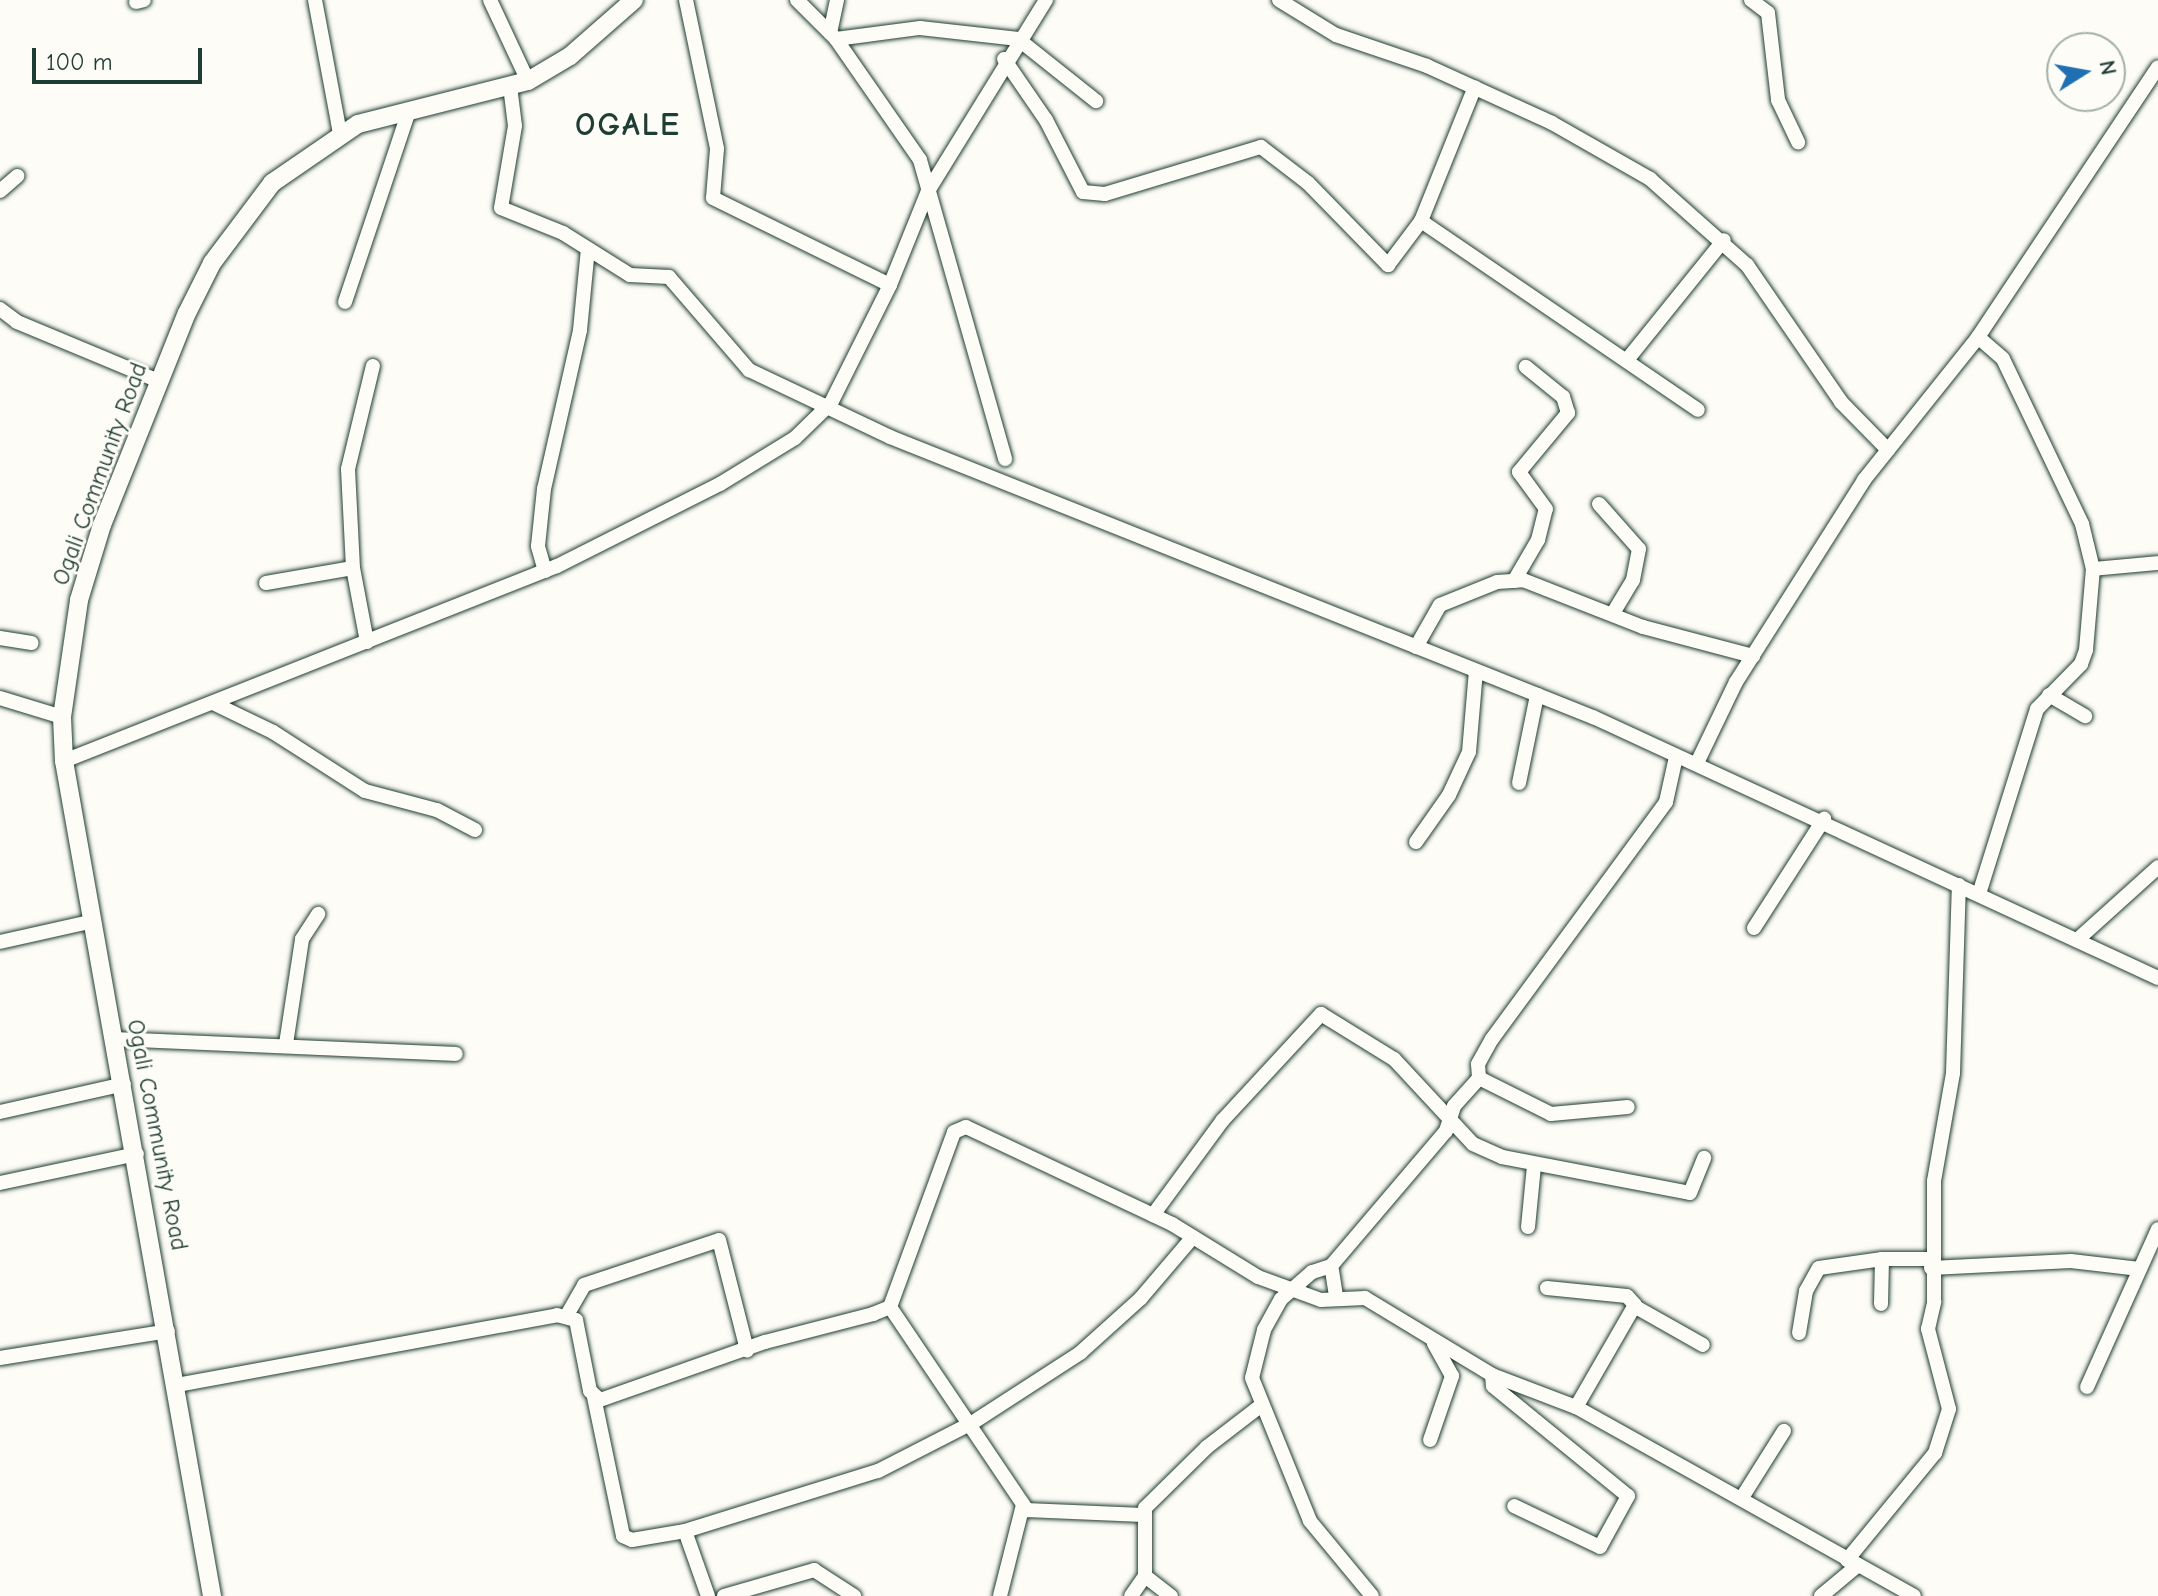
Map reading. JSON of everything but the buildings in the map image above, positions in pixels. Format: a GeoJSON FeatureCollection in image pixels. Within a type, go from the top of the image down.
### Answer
{"type":"FeatureCollection","features":[{"type":"Feature","properties":{"kind":"street"},"geometry":{"type":"LineString","coordinates":[[315,0],[340,133]]}},
{"type":"Feature","properties":{"kind":"street"},"geometry":{"type":"LineString","coordinates":[[490,0],[519,83],[513,146],[498,202],[588,249],[630,275],[669,277],[739,363],[826,409],[1537,695],[1676,757],[1697,763],[1824,819],[2158,978]]}},
{"type":"Feature","properties":{"kind":"street","name":"Ogali Community Road"},"geometry":{"type":"LineString","coordinates":[[212,1596],[137,1154],[64,761],[62,717],[82,588],[159,381],[197,292],[240,221],[286,170],[340,133],[409,111],[519,83],[570,56],[634,0]]}},
{"type":"Feature","properties":{"kind":"street"},"geometry":{"type":"LineString","coordinates":[[686,0],[717,149],[713,198],[890,285]]}},
{"type":"Feature","properties":{"kind":"street"},"geometry":{"type":"LineString","coordinates":[[797,0],[833,36],[911,144],[928,191],[1005,459]]}},
{"type":"Feature","properties":{"kind":"street"},"geometry":{"type":"LineString","coordinates":[[833,36],[837,0]]}},
{"type":"Feature","properties":{"kind":"street"},"geometry":{"type":"LineString","coordinates":[[64,761],[545,571],[720,484],[795,438],[826,409],[890,285],[928,191],[1004,59],[1046,0]]}},
{"type":"Feature","properties":{"kind":"street"},"geometry":{"type":"LineString","coordinates":[[1279,0],[1336,35],[1475,87],[1613,153],[1724,240],[1771,294],[1841,402],[1888,450]]}},
{"type":"Feature","properties":{"kind":"street"},"geometry":{"type":"LineString","coordinates":[[1751,0],[1768,13],[1778,100],[1798,142]]}},
{"type":"Feature","properties":{"kind":"street"},"geometry":{"type":"LineString","coordinates":[[833,36],[920,28],[1018,39],[1096,101]]}},
{"type":"Feature","properties":{"kind":"street"},"geometry":{"type":"LineString","coordinates":[[1004,59],[1046,120],[1083,192],[1105,194],[1261,147],[1308,183],[1386,264],[1393,263],[1421,221],[1475,87]]}},
{"type":"Feature","properties":{"kind":"street"},"geometry":{"type":"LineString","coordinates":[[1697,763],[1753,656],[1888,450],[1978,337],[2158,67]]}},
{"type":"Feature","properties":{"kind":"street"},"geometry":{"type":"LineString","coordinates":[[345,302],[409,111]]}},
{"type":"Feature","properties":{"kind":"street"},"geometry":{"type":"LineString","coordinates":[[0,191],[17,176]]}},
{"type":"Feature","properties":{"kind":"street"},"geometry":{"type":"LineString","coordinates":[[1421,221],[1698,410]]}},
{"type":"Feature","properties":{"kind":"street"},"geometry":{"type":"LineString","coordinates":[[1627,360],[1724,240]]}},
{"type":"Feature","properties":{"kind":"street"},"geometry":{"type":"LineString","coordinates":[[545,571],[538,546],[544,489],[580,330],[588,249]]}},
{"type":"Feature","properties":{"kind":"street"},"geometry":{"type":"LineString","coordinates":[[0,309],[17,322],[159,381]]}},
{"type":"Feature","properties":{"kind":"street"},"geometry":{"type":"LineString","coordinates":[[1978,337],[2003,359],[2082,524],[2093,569],[2086,650],[2081,664],[2037,709],[2012,776],[1997,849],[1979,894]]}},
{"type":"Feature","properties":{"kind":"street"},"geometry":{"type":"LineString","coordinates":[[367,642],[353,568],[348,469],[373,366]]}},
{"type":"Feature","properties":{"kind":"street"},"geometry":{"type":"LineString","coordinates":[[1514,581],[1538,540],[1546,509],[1519,472],[1568,413],[1563,397],[1526,367]]}},
{"type":"Feature","properties":{"kind":"street"},"geometry":{"type":"LineString","coordinates":[[1599,504],[1639,549],[1633,580],[1613,613]]}},
{"type":"Feature","properties":{"kind":"street"},"geometry":{"type":"LineString","coordinates":[[2093,569],[2158,563]]}},
{"type":"Feature","properties":{"kind":"street"},"geometry":{"type":"LineString","coordinates":[[266,583],[353,568]]}},
{"type":"Feature","properties":{"kind":"street"},"geometry":{"type":"LineString","coordinates":[[1416,647],[1440,605],[1514,581],[1556,588],[1613,613],[1753,656]]}},
{"type":"Feature","properties":{"kind":"street"},"geometry":{"type":"LineString","coordinates":[[0,638],[32,643]]}},
{"type":"Feature","properties":{"kind":"street"},"geometry":{"type":"LineString","coordinates":[[1416,842],[1449,795],[1469,752],[1476,671]]}},
{"type":"Feature","properties":{"kind":"street"},"geometry":{"type":"LineString","coordinates":[[1519,783],[1537,695]]}},
{"type":"Feature","properties":{"kind":"street"},"geometry":{"type":"LineString","coordinates":[[2049,695],[2085,716]]}},
{"type":"Feature","properties":{"kind":"street"},"geometry":{"type":"LineString","coordinates":[[0,698],[62,717]]}},
{"type":"Feature","properties":{"kind":"street"},"geometry":{"type":"LineString","coordinates":[[213,703],[273,732],[365,791],[437,810],[475,830]]}},
{"type":"Feature","properties":{"kind":"street"},"geometry":{"type":"LineString","coordinates":[[1372,1596],[1320,1539],[1278,1436],[1259,1407],[1252,1378],[1261,1338],[1292,1289],[1331,1266],[1446,1131],[1449,1114],[1479,1078],[1478,1064],[1492,1039],[1666,802],[1676,757]]}},
{"type":"Feature","properties":{"kind":"street"},"geometry":{"type":"LineString","coordinates":[[1754,928],[1824,819]]}},
{"type":"Feature","properties":{"kind":"street"},"geometry":{"type":"LineString","coordinates":[[2077,940],[2158,867]]}},
{"type":"Feature","properties":{"kind":"street"},"geometry":{"type":"LineString","coordinates":[[1821,1596],[1852,1563],[1935,1453],[1944,1428],[1945,1380],[1928,1329],[1934,1302],[1930,1263],[1934,1181],[1953,1073],[1959,885]]}},
{"type":"Feature","properties":{"kind":"street"},"geometry":{"type":"LineString","coordinates":[[286,1044],[302,939],[318,914]]}},
{"type":"Feature","properties":{"kind":"street"},"geometry":{"type":"LineString","coordinates":[[0,942],[94,921]]}},
{"type":"Feature","properties":{"kind":"street"},"geometry":{"type":"LineString","coordinates":[[1153,1215],[1222,1121],[1321,1014],[1394,1059],[1449,1114],[1473,1144],[1534,1166],[1690,1193],[1704,1158]]}},
{"type":"Feature","properties":{"kind":"street"},"geometry":{"type":"LineString","coordinates":[[115,1039],[286,1044],[456,1054]]}},
{"type":"Feature","properties":{"kind":"street"},"geometry":{"type":"LineString","coordinates":[[1479,1078],[1551,1114],[1628,1107]]}},
{"type":"Feature","properties":{"kind":"street"},"geometry":{"type":"LineString","coordinates":[[0,1112],[124,1084]]}},
{"type":"Feature","properties":{"kind":"street"},"geometry":{"type":"LineString","coordinates":[[890,1307],[959,1128],[1153,1215],[1258,1277],[1321,1300],[1336,1296],[1365,1298],[1492,1375],[1576,1407],[1743,1496],[1852,1563],[1914,1596]]}},
{"type":"Feature","properties":{"kind":"street"},"geometry":{"type":"LineString","coordinates":[[0,1183],[137,1154]]}},
{"type":"Feature","properties":{"kind":"street"},"geometry":{"type":"LineString","coordinates":[[1528,1227],[1534,1166]]}},
{"type":"Feature","properties":{"kind":"street"},"geometry":{"type":"LineString","coordinates":[[2087,1387],[2158,1229]]}},
{"type":"Feature","properties":{"kind":"street"},"geometry":{"type":"LineString","coordinates":[[567,1315],[581,1334],[623,1536],[632,1540],[685,1531],[878,1471],[972,1423],[1080,1353],[1150,1289],[1193,1237]]}},
{"type":"Feature","properties":{"kind":"street"},"geometry":{"type":"LineString","coordinates":[[567,1315],[584,1285],[719,1240],[747,1350]]}},
{"type":"Feature","properties":{"kind":"street"},"geometry":{"type":"LineString","coordinates":[[1881,1304],[1882,1259]]}},
{"type":"Feature","properties":{"kind":"street"},"geometry":{"type":"LineString","coordinates":[[1799,1333],[1806,1291],[1819,1268],[1882,1259],[1930,1263],[2071,1261],[2140,1269]]}},
{"type":"Feature","properties":{"kind":"street"},"geometry":{"type":"LineString","coordinates":[[1331,1266],[1336,1296]]}},
{"type":"Feature","properties":{"kind":"street"},"geometry":{"type":"LineString","coordinates":[[1547,1288],[1627,1296],[1634,1306],[1703,1345]]}},
{"type":"Feature","properties":{"kind":"street"},"geometry":{"type":"LineString","coordinates":[[1576,1407],[1634,1306]]}},
{"type":"Feature","properties":{"kind":"street"},"geometry":{"type":"LineString","coordinates":[[594,1397],[642,1390],[747,1350],[890,1307]]}},
{"type":"Feature","properties":{"kind":"street"},"geometry":{"type":"LineString","coordinates":[[890,1307],[972,1423],[1023,1505],[1041,1514],[1142,1515]]}},
{"type":"Feature","properties":{"kind":"street"},"geometry":{"type":"LineString","coordinates":[[177,1385],[567,1315]]}},
{"type":"Feature","properties":{"kind":"street"},"geometry":{"type":"LineString","coordinates":[[0,1358],[168,1331]]}},
{"type":"Feature","properties":{"kind":"street"},"geometry":{"type":"LineString","coordinates":[[1429,1337],[1452,1376],[1430,1440]]}},
{"type":"Feature","properties":{"kind":"street"},"geometry":{"type":"LineString","coordinates":[[1492,1375],[1493,1386],[1628,1496],[1600,1547],[1577,1541],[1514,1506]]}},
{"type":"Feature","properties":{"kind":"street"},"geometry":{"type":"LineString","coordinates":[[1131,1596],[1145,1576],[1142,1515],[1207,1447],[1259,1407]]}},
{"type":"Feature","properties":{"kind":"street"},"geometry":{"type":"LineString","coordinates":[[1743,1496],[1784,1431]]}},
{"type":"Feature","properties":{"kind":"street"},"geometry":{"type":"LineString","coordinates":[[1000,1596],[1023,1505]]}},
{"type":"Feature","properties":{"kind":"street"},"geometry":{"type":"LineString","coordinates":[[685,1531],[708,1596]]}},
{"type":"Feature","properties":{"kind":"street"},"geometry":{"type":"LineString","coordinates":[[724,1596],[814,1570],[854,1596]]}},
{"type":"Feature","properties":{"kind":"street"},"geometry":{"type":"LineString","coordinates":[[1145,1576],[1171,1596]]}},
{"type":"Feature","properties":{"kind":"street"},"geometry":{"type":"LineString","coordinates":[[1881,1596],[1885,1581]]}},
{"type":"Feature","properties":{"kind":"district","name":"OGALE"},"geometry":{"type":"Point","coordinates":[628,125]}}]}
